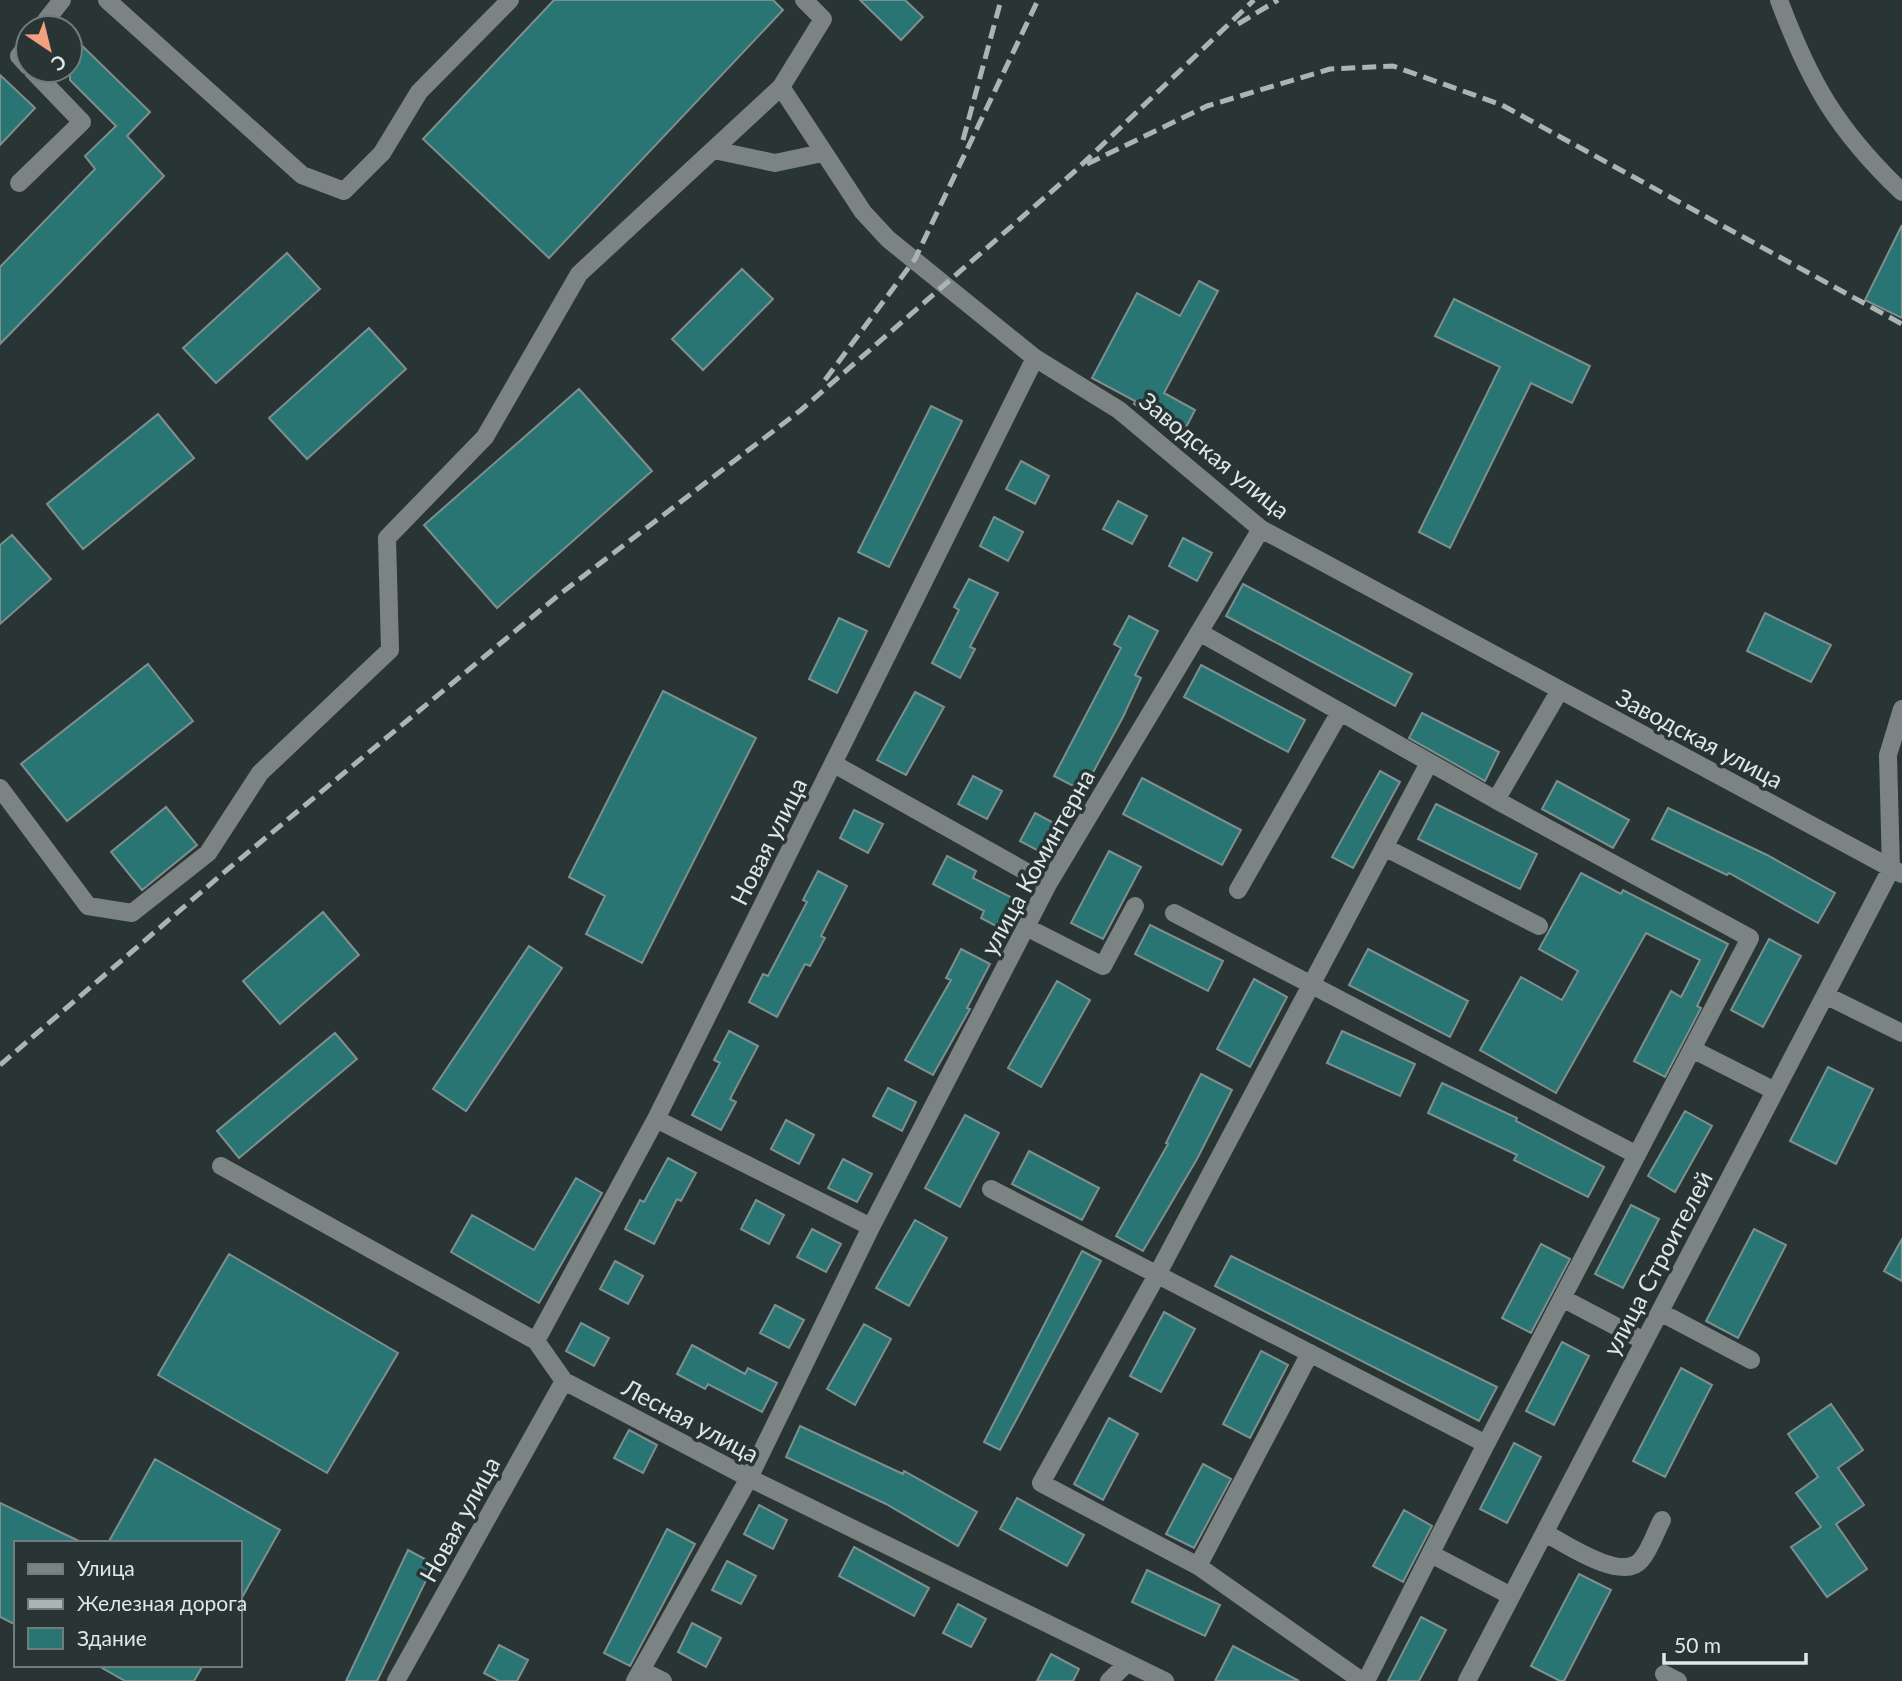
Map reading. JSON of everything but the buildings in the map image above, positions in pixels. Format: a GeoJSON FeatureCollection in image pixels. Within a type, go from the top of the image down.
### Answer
{"type":"FeatureCollection","features":[{"type":"Feature","properties":{"kind":"street"},"geometry":{"type":"LineString","coordinates":[[51,14],[62,0]]}},
{"type":"Feature","properties":{"kind":"street"},"geometry":{"type":"LineString","coordinates":[[107,0],[302,175],[344,191],[382,152],[419,92],[510,0]]}},
{"type":"Feature","properties":{"kind":"street"},"geometry":{"type":"LineString","coordinates":[[0,788],[88,906],[132,913],[208,853],[260,773],[390,650],[387,538],[485,437],[579,274],[781,87],[823,19],[804,0]]}},
{"type":"Feature","properties":{"kind":"street"},"geometry":{"type":"LineString","coordinates":[[1779,0],[1795,43],[1823,101],[1863,154],[1902,192]]}},
{"type":"Feature","properties":{"kind":"street"},"geometry":{"type":"LineString","coordinates":[[19,183],[82,122],[45,84]]}},
{"type":"Feature","properties":{"kind":"street","name":"Заводская улица"},"geometry":{"type":"LineString","coordinates":[[781,87],[863,212],[888,239],[1035,358],[1119,410],[1261,529],[1896,871]]}},
{"type":"Feature","properties":{"kind":"street"},"geometry":{"type":"LineString","coordinates":[[714,150],[775,163],[822,153]]}},
{"type":"Feature","properties":{"kind":"street","name":"Новая улица"},"geometry":{"type":"LineString","coordinates":[[536,1341],[656,1119],[1035,358]]}},
{"type":"Feature","properties":{"kind":"street","name":"улица Коминтерна"},"geometry":{"type":"LineString","coordinates":[[638,1675],[749,1478],[871,1227],[1028,928],[1048,884],[1261,529]]}},
{"type":"Feature","properties":{"kind":"street"},"geometry":{"type":"LineString","coordinates":[[1199,632],[1429,763],[1750,938],[1364,1681],[1198,1566],[1041,1483],[1157,1275],[1429,763]]}},
{"type":"Feature","properties":{"kind":"street"},"geometry":{"type":"LineString","coordinates":[[1496,800],[1559,690]]}},
{"type":"Feature","properties":{"kind":"street"},"geometry":{"type":"LineString","coordinates":[[1896,871],[1888,755],[1902,709]]}},
{"type":"Feature","properties":{"kind":"street"},"geometry":{"type":"LineString","coordinates":[[1238,890],[1340,712]]}},
{"type":"Feature","properties":{"kind":"street"},"geometry":{"type":"LineString","coordinates":[[834,764],[1048,884]]}},
{"type":"Feature","properties":{"kind":"street"},"geometry":{"type":"LineString","coordinates":[[1384,847],[1539,926]]}},
{"type":"Feature","properties":{"kind":"street","name":"улица Строителей"},"geometry":{"type":"LineString","coordinates":[[1467,1681],[1825,995],[1896,871]]}},
{"type":"Feature","properties":{"kind":"street"},"geometry":{"type":"LineString","coordinates":[[1028,928],[1103,966],[1135,906]]}},
{"type":"Feature","properties":{"kind":"street"},"geometry":{"type":"LineString","coordinates":[[1174,913],[1637,1155]]}},
{"type":"Feature","properties":{"kind":"street"},"geometry":{"type":"LineString","coordinates":[[1825,995],[1902,1033]]}},
{"type":"Feature","properties":{"kind":"street"},"geometry":{"type":"LineString","coordinates":[[1692,1049],[1775,1091]]}},
{"type":"Feature","properties":{"kind":"street"},"geometry":{"type":"LineString","coordinates":[[656,1119],[871,1227]]}},
{"type":"Feature","properties":{"kind":"street","name":"Лесная улица"},"geometry":{"type":"LineString","coordinates":[[221,1166],[536,1341],[564,1381],[749,1478],[1165,1681]]}},
{"type":"Feature","properties":{"kind":"street"},"geometry":{"type":"LineString","coordinates":[[991,1189],[1486,1444]]}},
{"type":"Feature","properties":{"kind":"street"},"geometry":{"type":"LineString","coordinates":[[1562,1298],[1644,1341]]}},
{"type":"Feature","properties":{"kind":"street"},"geometry":{"type":"LineString","coordinates":[[1660,1312],[1751,1360]]}},
{"type":"Feature","properties":{"kind":"street"},"geometry":{"type":"LineString","coordinates":[[1198,1566],[1310,1353]]}},
{"type":"Feature","properties":{"kind":"street","name":"Новая улица"},"geometry":{"type":"LineString","coordinates":[[396,1681],[564,1381]]}},
{"type":"Feature","properties":{"kind":"street"},"geometry":{"type":"LineString","coordinates":[[1545,1532],[1611,1567],[1632,1566],[1640,1561],[1662,1520]]}},
{"type":"Feature","properties":{"kind":"street"},"geometry":{"type":"LineString","coordinates":[[1430,1554],[1511,1596]]}},
{"type":"Feature","properties":{"kind":"street"},"geometry":{"type":"LineString","coordinates":[[1109,1681],[1128,1663]]}},
{"type":"Feature","properties":{"kind":"street"},"geometry":{"type":"LineString","coordinates":[[638,1675],[663,1681]]}},
{"type":"Feature","properties":{"kind":"railway"},"geometry":{"type":"LineString","coordinates":[[963,140],[1001,0]]}},
{"type":"Feature","properties":{"kind":"railway"},"geometry":{"type":"LineString","coordinates":[[825,380],[915,259],[1038,0]]}},
{"type":"Feature","properties":{"kind":"railway"},"geometry":{"type":"LineString","coordinates":[[0,1065],[228,869],[560,594],[801,410],[1075,171],[1254,0]]}},
{"type":"Feature","properties":{"kind":"railway"},"geometry":{"type":"LineString","coordinates":[[1238,24],[1278,0]]}},
{"type":"Feature","properties":{"kind":"railway"},"geometry":{"type":"LineString","coordinates":[[1087,164],[1207,106],[1330,69],[1393,66],[1502,105],[1902,324]]}}]}
